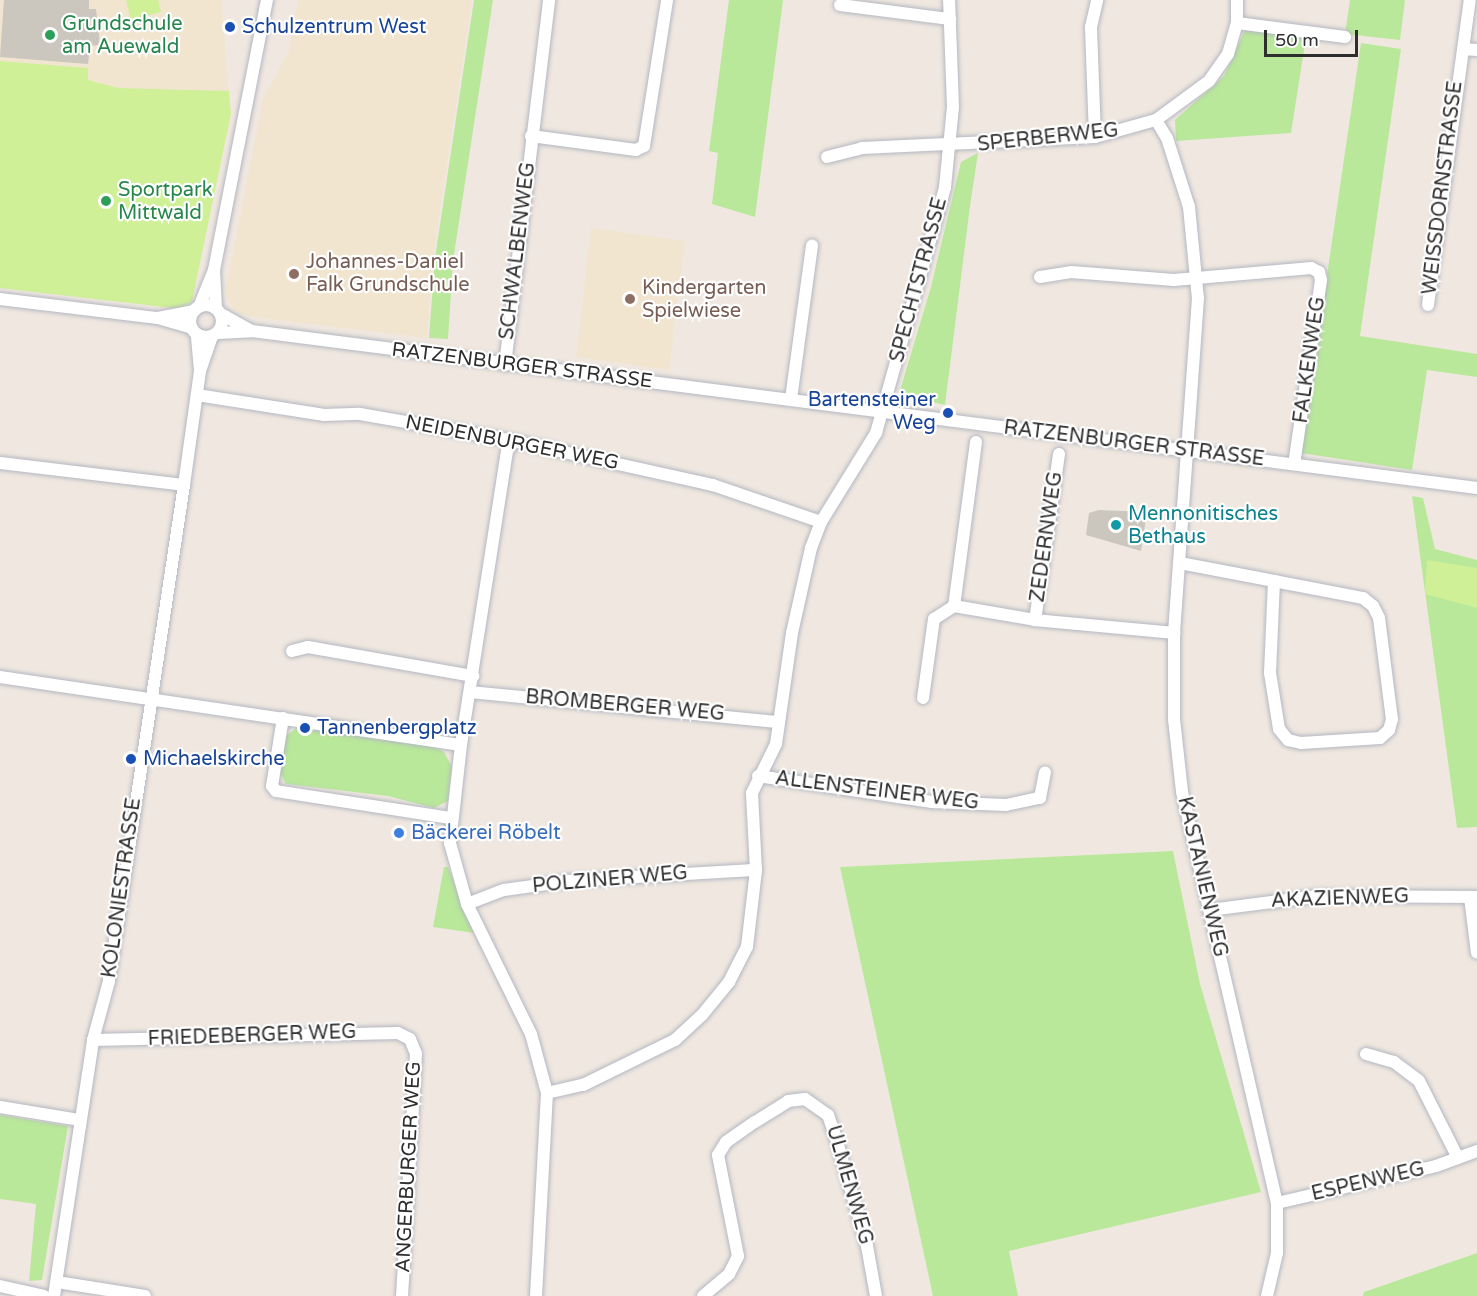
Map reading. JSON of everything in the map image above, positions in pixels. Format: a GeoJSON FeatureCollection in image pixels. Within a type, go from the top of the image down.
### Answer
{"type":"FeatureCollection","features":[{"type":"Feature","properties":{"kind":"street"},"geometry":{"type":"LineString","coordinates":[[196,309],[214,270],[267,0]]}},
{"type":"Feature","properties":{"kind":"street","name":"SCHWALBENWEG"},"geometry":{"type":"LineString","coordinates":[[505,365],[549,0]]}},
{"type":"Feature","properties":{"kind":"street","name":"SCHWALBENWEG"},"geometry":{"type":"LineString","coordinates":[[531,136],[636,150],[644,146],[667,0]]}},
{"type":"Feature","properties":{"kind":"street","name":"SPECHTSTRASSE"},"geometry":{"type":"LineString","coordinates":[[882,412],[921,284],[951,146],[949,0]]}},
{"type":"Feature","properties":{"kind":"street"},"geometry":{"type":"LineString","coordinates":[[1095,137],[1091,27],[1097,0]]}},
{"type":"Feature","properties":{"kind":"street","name":"SPERBERWEG"},"geometry":{"type":"LineString","coordinates":[[951,146],[1095,137],[1156,120],[1209,81],[1228,54],[1238,23],[1237,0]]}},
{"type":"Feature","properties":{"kind":"street","name":"WEISSDORNSTRASSE"},"geometry":{"type":"LineString","coordinates":[[1428,305],[1470,0]]}},
{"type":"Feature","properties":{"kind":"street"},"geometry":{"type":"LineString","coordinates":[[840,5],[950,19]]}},
{"type":"Feature","properties":{"kind":"street"},"geometry":{"type":"LineString","coordinates":[[1238,23],[1345,37]]}},
{"type":"Feature","properties":{"kind":"street"},"geometry":{"type":"LineString","coordinates":[[1463,49],[1477,50]]}},
{"type":"Feature","properties":{"kind":"street","name":"KASTANIENWEG"},"geometry":{"type":"LineString","coordinates":[[1156,120],[1167,138],[1189,207],[1195,277],[1189,452],[1174,633],[1174,719],[1182,792],[1277,1203],[1277,1253],[1267,1296]]}},
{"type":"Feature","properties":{"kind":"street"},"geometry":{"type":"LineString","coordinates":[[827,157],[861,148],[951,146]]}},
{"type":"Feature","properties":{"kind":"street"},"geometry":{"type":"LineString","coordinates":[[791,399],[812,245]]}},
{"type":"Feature","properties":{"kind":"street","name":"FALKENWEG"},"geometry":{"type":"LineString","coordinates":[[1195,277],[1311,268],[1318,272],[1294,464]]}},
{"type":"Feature","properties":{"kind":"street"},"geometry":{"type":"LineString","coordinates":[[0,299],[158,318],[196,309],[219,311],[214,270]]}},
{"type":"Feature","properties":{"kind":"street"},"geometry":{"type":"LineString","coordinates":[[1040,277],[1071,272],[1174,280],[1195,277]]}},
{"type":"Feature","properties":{"kind":"street","name":"KOLONIESTRASSE"},"geometry":{"type":"LineString","coordinates":[[196,309],[194,331],[200,371]]}},
{"type":"Feature","properties":{"kind":"street","name":"RATZENBURGER STRASSE"},"geometry":{"type":"LineString","coordinates":[[219,311],[252,331]]}},
{"type":"Feature","properties":{"kind":"street","name":"KOLONIESTRASSE"},"geometry":{"type":"LineString","coordinates":[[54,1296],[79,1120],[93,1040],[109,981],[149,696],[184,485],[200,371],[215,334],[219,311]]}},
{"type":"Feature","properties":{"kind":"street","name":"RATZENBURGER STRASSE"},"geometry":{"type":"LineString","coordinates":[[158,318],[194,331],[215,334],[252,331],[1477,488]]}},
{"type":"Feature","properties":{"kind":"street","name":"NEIDENBURGER WEG"},"geometry":{"type":"LineString","coordinates":[[197,395],[324,415],[360,414],[514,441],[713,485],[821,522]]}},
{"type":"Feature","properties":{"kind":"street"},"geometry":{"type":"LineString","coordinates":[[547,1093],[584,1085],[639,1060],[675,1040],[702,1015],[729,981],[747,947],[756,870],[751,813],[758,776],[776,744],[801,588],[821,522],[876,433],[882,412]]}},
{"type":"Feature","properties":{"kind":"street"},"geometry":{"type":"LineString","coordinates":[[514,441],[507,451],[451,818],[456,875],[467,904],[531,1034],[547,1093],[536,1296]]}},
{"type":"Feature","properties":{"kind":"street"},"geometry":{"type":"LineString","coordinates":[[923,698],[934,620],[954,606],[976,442]]}},
{"type":"Feature","properties":{"kind":"street","name":"ZEDERNWEG"},"geometry":{"type":"LineString","coordinates":[[1035,620],[1059,454]]}},
{"type":"Feature","properties":{"kind":"street"},"geometry":{"type":"LineString","coordinates":[[0,463],[184,485]]}},
{"type":"Feature","properties":{"kind":"street"},"geometry":{"type":"LineString","coordinates":[[1180,562],[1363,598],[1373,606],[1379,618],[1392,719],[1389,730],[1380,738],[1301,743],[1288,740],[1279,729],[1270,673],[1274,581]]}},
{"type":"Feature","properties":{"kind":"street","name":"ZEDERNWEG"},"geometry":{"type":"LineString","coordinates":[[954,606],[1035,620],[1174,633]]}},
{"type":"Feature","properties":{"kind":"street"},"geometry":{"type":"LineString","coordinates":[[292,651],[308,647],[473,676]]}},
{"type":"Feature","properties":{"kind":"street"},"geometry":{"type":"LineString","coordinates":[[0,677],[149,696],[461,745]]}},
{"type":"Feature","properties":{"kind":"street","name":"BROMBERGER WEG"},"geometry":{"type":"LineString","coordinates":[[471,692],[779,722]]}},
{"type":"Feature","properties":{"kind":"street"},"geometry":{"type":"LineString","coordinates":[[283,718],[272,786],[276,791],[451,818]]}},
{"type":"Feature","properties":{"kind":"street","name":"ALLENSTEINER WEG"},"geometry":{"type":"LineString","coordinates":[[758,776],[932,802],[1006,806],[1040,798],[1045,772]]}},
{"type":"Feature","properties":{"kind":"street","name":"POLZINER WEG"},"geometry":{"type":"LineString","coordinates":[[467,904],[504,890],[569,881],[756,870]]}},
{"type":"Feature","properties":{"kind":"street","name":"AKAZIENWEG"},"geometry":{"type":"LineString","coordinates":[[1210,910],[1318,896],[1474,897],[1477,953]]}},
{"type":"Feature","properties":{"kind":"street","name":"FRIEDEBERGER WEG"},"geometry":{"type":"LineString","coordinates":[[93,1040],[398,1033],[410,1039]]}},
{"type":"Feature","properties":{"kind":"street","name":"ANGERBURGER WEG"},"geometry":{"type":"LineString","coordinates":[[402,1296],[416,1054],[410,1039]]}},
{"type":"Feature","properties":{"kind":"street"},"geometry":{"type":"LineString","coordinates":[[1366,1054],[1394,1062],[1419,1082],[1458,1158]]}},
{"type":"Feature","properties":{"kind":"street","name":"ULMENWEG"},"geometry":{"type":"LineString","coordinates":[[703,1296],[729,1274],[738,1256],[718,1155],[726,1142],[755,1122],[788,1101],[805,1099],[828,1115],[836,1136],[867,1246],[876,1296]]}},
{"type":"Feature","properties":{"kind":"street"},"geometry":{"type":"LineString","coordinates":[[0,1107],[79,1120]]}},
{"type":"Feature","properties":{"kind":"street","name":"ESPENWEG"},"geometry":{"type":"LineString","coordinates":[[1277,1203],[1458,1158],[1477,1151]]}},
{"type":"Feature","properties":{"kind":"street"},"geometry":{"type":"LineString","coordinates":[[57,1282],[145,1296]]}},
{"type":"Feature","properties":{"kind":"street"},"geometry":{"type":"LineString","coordinates":[[0,1286],[44,1296]]}},
{"type":"Feature","properties":{"kind":"shaded area"},"geometry":{"type":"Polygon","coordinates":[[[0,0],[221,0],[229,91],[118,88],[88,80],[88,68],[0,61],[0,0]]]}},
{"type":"Feature","properties":{"kind":"shaded area"},"geometry":{"type":"Polygon","coordinates":[[[298,0],[472,0],[433,257],[427,338],[252,317],[235,311],[225,293],[263,99],[289,51],[298,0]]]}},
{"type":"Feature","properties":{"kind":"shaded area","name":"Kindergarten Spielwiese"},"geometry":{"type":"Polygon","coordinates":[[[591,228],[685,241],[669,370],[576,357],[591,228]]]}},
{"type":"Feature","properties":{"kind":"green space"},"geometry":{"type":"Polygon","coordinates":[[[126,0],[158,0],[161,12],[131,20],[126,0]]]}},
{"type":"Feature","properties":{"kind":"green space"},"geometry":{"type":"Polygon","coordinates":[[[474,0],[493,0],[453,261],[448,339],[429,338],[435,258],[474,0]]]}},
{"type":"Feature","properties":{"kind":"green space"},"geometry":{"type":"Polygon","coordinates":[[[729,0],[783,0],[755,217],[712,204],[718,153],[709,151],[729,0]]]}},
{"type":"Feature","properties":{"kind":"green space"},"geometry":{"type":"Polygon","coordinates":[[[1350,0],[1405,0],[1400,40],[1345,34],[1350,0]]]}},
{"type":"Feature","properties":{"kind":"green space"},"geometry":{"type":"Polygon","coordinates":[[[1245,30],[1306,37],[1291,133],[1176,141],[1175,120],[1224,76],[1245,30]]]}},
{"type":"Feature","properties":{"kind":"green space"},"geometry":{"type":"Polygon","coordinates":[[[1361,43],[1401,49],[1360,336],[1477,354],[1477,377],[1427,370],[1412,470],[1301,453],[1361,43]]]}},
{"type":"Feature","properties":{"kind":"green space","name":"Sportpark Mittwald"},"geometry":{"type":"Polygon","coordinates":[[[0,61],[88,68],[88,80],[118,88],[229,91],[231,114],[192,301],[181,309],[0,288],[0,61]]]}},
{"type":"Feature","properties":{"kind":"green space"},"geometry":{"type":"Polygon","coordinates":[[[978,153],[945,405],[899,394],[931,287],[961,162],[978,153]]]}},
{"type":"Feature","properties":{"kind":"green space"},"geometry":{"type":"Polygon","coordinates":[[[1412,496],[1423,498],[1435,549],[1477,560],[1477,827],[1457,828],[1412,496]]]}},
{"type":"Feature","properties":{"kind":"green space"},"geometry":{"type":"Polygon","coordinates":[[[1427,560],[1477,568],[1477,608],[1425,594],[1427,560]]]}},
{"type":"Feature","properties":{"kind":"green space"},"geometry":{"type":"Polygon","coordinates":[[[300,726],[435,747],[444,752],[452,767],[448,801],[434,808],[388,796],[286,784],[280,773],[285,736],[300,726]]]}},
{"type":"Feature","properties":{"kind":"green space"},"geometry":{"type":"Polygon","coordinates":[[[1173,851],[1200,984],[1261,1192],[1009,1251],[1018,1296],[933,1296],[840,867],[1173,851]]]}},
{"type":"Feature","properties":{"kind":"green space"},"geometry":{"type":"Polygon","coordinates":[[[444,867],[448,867],[474,933],[433,927],[444,867]]]}},
{"type":"Feature","properties":{"kind":"green space"},"geometry":{"type":"Polygon","coordinates":[[[0,1115],[68,1126],[42,1280],[29,1281],[36,1204],[0,1199],[0,1115]]]}},
{"type":"Feature","properties":{"kind":"green space"},"geometry":{"type":"Polygon","coordinates":[[[1477,1253],[1477,1296],[1363,1296],[1364,1292],[1477,1253]]]}},
{"type":"Feature","properties":{"kind":"building","name":"Grundschule am Auewald"},"geometry":{"type":"Polygon","coordinates":[[[4,0],[89,0],[89,9],[96,9],[100,45],[90,46],[88,64],[0,57],[4,0]]]}},
{"type":"Feature","properties":{"kind":"building","name":"Mennonitisches Bethaus"},"geometry":{"type":"Polygon","coordinates":[[[1099,510],[1147,512],[1141,551],[1086,535],[1089,513],[1099,510]]]}},
{"type":"Feature","properties":{"kind":"place","name":"Schulzentrum West"},"geometry":{"type":"Point","coordinates":[230,27]}},
{"type":"Feature","properties":{"kind":"place","name":"Grundschule am Auewald"},"geometry":{"type":"Point","coordinates":[50,35]}},
{"type":"Feature","properties":{"kind":"place","name":"Sportpark Mittwald"},"geometry":{"type":"Point","coordinates":[106,201]}},
{"type":"Feature","properties":{"kind":"place","name":"Johannes-Daniel Falk Grundschule"},"geometry":{"type":"Point","coordinates":[294,274]}},
{"type":"Feature","properties":{"kind":"place","name":"Kindergarten Spielwiese"},"geometry":{"type":"Point","coordinates":[630,299]}},
{"type":"Feature","properties":{"kind":"place","name":"Bartensteiner Weg"},"geometry":{"type":"Point","coordinates":[948,413]}},
{"type":"Feature","properties":{"kind":"place","name":"Mennonitisches Bethaus"},"geometry":{"type":"Point","coordinates":[1116,525]}},
{"type":"Feature","properties":{"kind":"place","name":"Tannenbergplatz"},"geometry":{"type":"Point","coordinates":[305,728]}},
{"type":"Feature","properties":{"kind":"place","name":"Michaelskirche"},"geometry":{"type":"Point","coordinates":[131,759]}},
{"type":"Feature","properties":{"kind":"place","name":"Bäckerei Röbelt"},"geometry":{"type":"Point","coordinates":[399,833]}}]}
